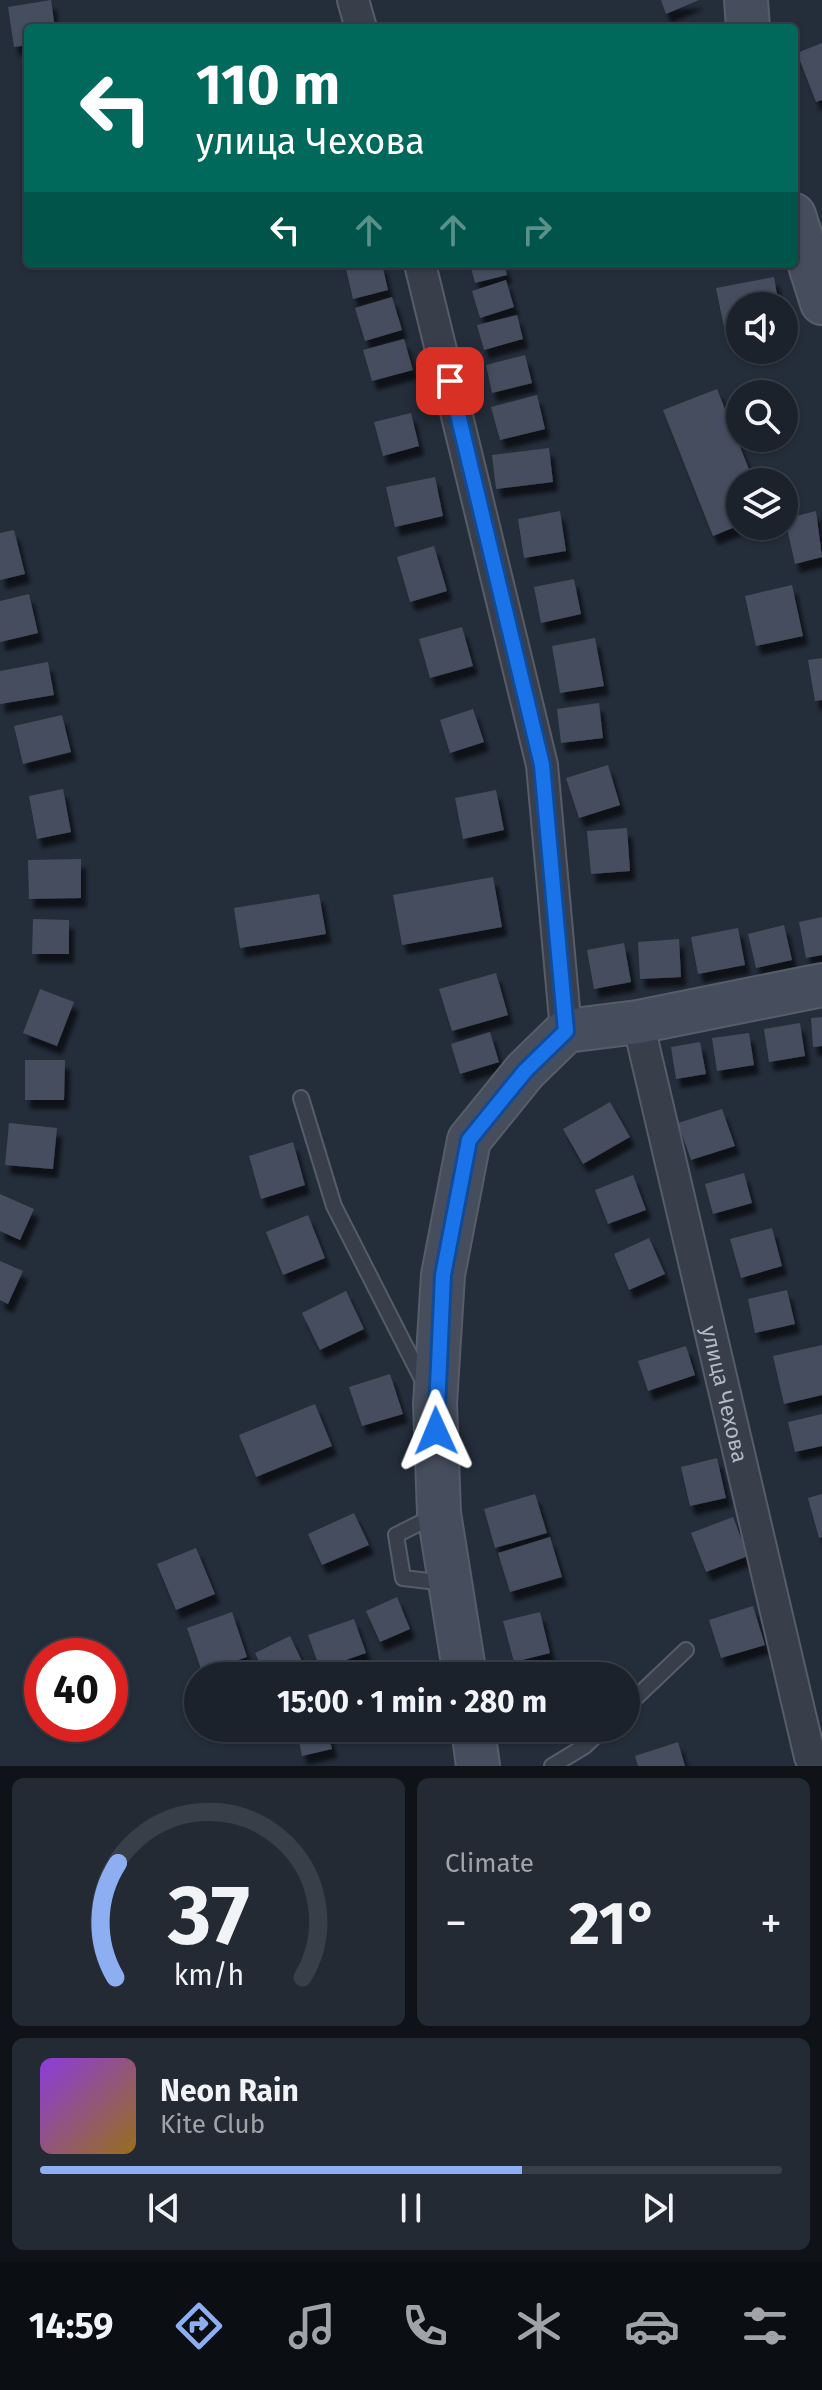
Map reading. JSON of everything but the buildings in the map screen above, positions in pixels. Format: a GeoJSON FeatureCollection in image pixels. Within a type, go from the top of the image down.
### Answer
{"type":"FeatureCollection","features":[{"type":"Feature","properties":{"kind":"street"},"geometry":{"type":"LineString","coordinates":[[353,0],[360,24]]}},
{"type":"Feature","properties":{"kind":"street"},"geometry":{"type":"LineString","coordinates":[[746,0],[748,24]]}},
{"type":"Feature","properties":{"kind":"street"},"geometry":{"type":"LineString","coordinates":[[798,228],[822,303]]}},
{"type":"Feature","properties":{"kind":"street"},"geometry":{"type":"LineString","coordinates":[[421,268],[542,765],[566,1031]]}},
{"type":"Feature","properties":{"kind":"street"},"geometry":{"type":"LineString","coordinates":[[463,1662],[439,1513],[435,1404],[443,1275],[469,1140],[525,1071],[566,1031],[638,1022],[822,985]]}},
{"type":"Feature","properties":{"kind":"street","name":"улица Чехова"},"geometry":{"type":"LineString","coordinates":[[638,1022],[800,1717],[815,1766]]}},
{"type":"Feature","properties":{"kind":"street"},"geometry":{"type":"LineString","coordinates":[[475,1742],[478,1766]]}},
{"type":"Feature","properties":{"kind":"lane"},"geometry":{"type":"LineString","coordinates":[[301,1098],[334,1206],[435,1404]]}},
{"type":"Feature","properties":{"kind":"lane"},"geometry":{"type":"LineString","coordinates":[[640,1694],[686,1650]]}},
{"type":"Feature","properties":{"kind":"lane"},"geometry":{"type":"LineString","coordinates":[[552,1766],[589,1742]]}},
{"type":"Feature","properties":{"kind":"route"},"geometry":{"type":"LineString","coordinates":[[436,1431],[443,1275],[469,1140],[525,1071],[566,1031],[542,765],[450,381]]}}]}
